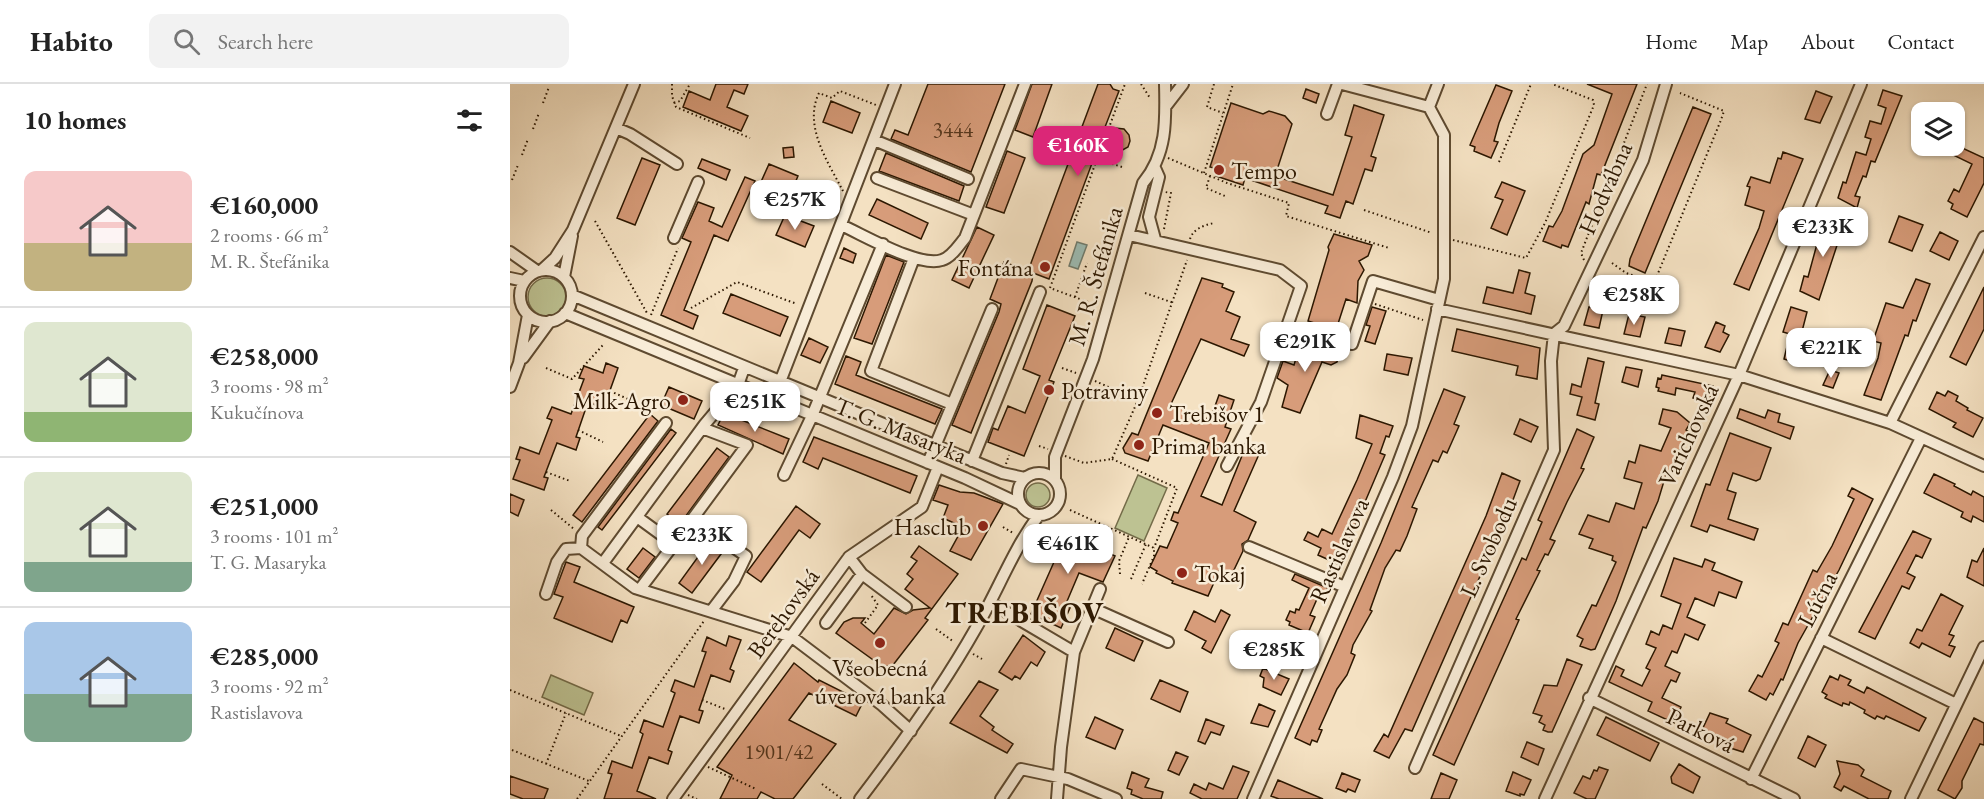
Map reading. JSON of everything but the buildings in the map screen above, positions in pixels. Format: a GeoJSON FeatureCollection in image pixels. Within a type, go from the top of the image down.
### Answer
{"type":"FeatureCollection","features":[{"type":"Feature","properties":{"kind":"street"},"geometry":{"type":"LineString","coordinates":[[521,303],[520,290],[525,280],[555,258],[573,230],[634,84]]}},
{"type":"Feature","properties":{"kind":"street"},"geometry":{"type":"LineString","coordinates":[[780,382],[895,84]]}},
{"type":"Feature","properties":{"kind":"street"},"geometry":{"type":"LineString","coordinates":[[841,225],[922,261],[942,260],[956,250],[965,238],[1025,84]]}},
{"type":"Feature","properties":{"kind":"street","name":"M. R. Štefánika"},"geometry":{"type":"LineString","coordinates":[[1055,480],[1056,454],[1093,359],[1143,183],[1155,168],[1164,144],[1165,84]]}},
{"type":"Feature","properties":{"kind":"street"},"geometry":{"type":"LineString","coordinates":[[1166,106],[1183,84]]}},
{"type":"Feature","properties":{"kind":"street"},"geometry":{"type":"LineString","coordinates":[[1328,114],[1340,84],[1429,107],[1438,84]]}},
{"type":"Feature","properties":{"kind":"street","name":"Hodvábna"},"geometry":{"type":"LineString","coordinates":[[1554,334],[1564,326],[1643,160],[1666,84]]}},
{"type":"Feature","properties":{"kind":"street","name":"Varichovská"},"geometry":{"type":"LineString","coordinates":[[1545,799],[1589,698],[1739,375],[1861,84]]}},
{"type":"Feature","properties":{"kind":"street","name":"Rastislavova"},"geometry":{"type":"LineString","coordinates":[[1253,799],[1393,477],[1412,426],[1444,279],[1444,135],[1429,107]]}},
{"type":"Feature","properties":{"kind":"street"},"geometry":{"type":"LineString","coordinates":[[616,128],[658,150],[676,164]]}},
{"type":"Feature","properties":{"kind":"street"},"geometry":{"type":"LineString","coordinates":[[874,141],[968,179]]}},
{"type":"Feature","properties":{"kind":"street"},"geometry":{"type":"LineString","coordinates":[[1129,235],[1140,228],[1149,217],[1159,177],[1155,168]]}},
{"type":"Feature","properties":{"kind":"street"},"geometry":{"type":"LineString","coordinates":[[877,178],[974,215]]}},
{"type":"Feature","properties":{"kind":"street"},"geometry":{"type":"LineString","coordinates":[[677,241],[698,182]]}},
{"type":"Feature","properties":{"kind":"street"},"geometry":{"type":"LineString","coordinates":[[1149,217],[1158,240]]}},
{"type":"Feature","properties":{"kind":"street"},"geometry":{"type":"LineString","coordinates":[[510,290],[528,315],[538,321],[550,321],[565,314],[572,296],[564,277],[573,230]]}},
{"type":"Feature","properties":{"kind":"street"},"geometry":{"type":"LineString","coordinates":[[1129,235],[1280,270],[1301,285],[1261,402],[1227,466]]}},
{"type":"Feature","properties":{"kind":"street"},"geometry":{"type":"LineString","coordinates":[[1890,423],[1984,239]]}},
{"type":"Feature","properties":{"kind":"street"},"geometry":{"type":"LineString","coordinates":[[784,475],[820,398],[883,244]]}},
{"type":"Feature","properties":{"kind":"street"},"geometry":{"type":"LineString","coordinates":[[510,252],[520,261],[540,271],[552,270],[564,277]]}},
{"type":"Feature","properties":{"kind":"street"},"geometry":{"type":"LineString","coordinates":[[914,258],[871,371],[952,404]]}},
{"type":"Feature","properties":{"kind":"street"},"geometry":{"type":"LineString","coordinates":[[520,261],[525,280]]}},
{"type":"Feature","properties":{"kind":"street"},"geometry":{"type":"LineString","coordinates":[[510,278],[525,280]]}},
{"type":"Feature","properties":{"kind":"street"},"geometry":{"type":"LineString","coordinates":[[1352,344],[1373,281],[1438,304],[1554,334],[1739,375],[1890,423],[1984,466]]}},
{"type":"Feature","properties":{"kind":"street"},"geometry":{"type":"LineString","coordinates":[[972,460],[1040,292]]}},
{"type":"Feature","properties":{"kind":"street","name":"T. G. Masaryka"},"geometry":{"type":"LineString","coordinates":[[572,296],[935,446],[1014,477],[1025,478]]}},
{"type":"Feature","properties":{"kind":"street","name":"Berehovská"},"geometry":{"type":"LineString","coordinates":[[674,799],[849,557],[922,507],[933,465],[935,446],[992,309]]}},
{"type":"Feature","properties":{"kind":"street","name":"T. G. Masaryka"},"geometry":{"type":"LineString","coordinates":[[565,314],[1008,496],[1023,507]]}},
{"type":"Feature","properties":{"kind":"street"},"geometry":{"type":"LineString","coordinates":[[510,387],[519,363],[528,315]]}},
{"type":"Feature","properties":{"kind":"street"},"geometry":{"type":"LineString","coordinates":[[519,363],[550,321]]}},
{"type":"Feature","properties":{"kind":"street","name":"L. Svobodu"},"geometry":{"type":"LineString","coordinates":[[1414,768],[1554,450],[1551,362],[1554,334]]}},
{"type":"Feature","properties":{"kind":"street"},"geometry":{"type":"LineString","coordinates":[[603,563],[702,428],[738,385],[744,368]]}},
{"type":"Feature","properties":{"kind":"street"},"geometry":{"type":"LineString","coordinates":[[581,548],[582,536],[666,423]]}},
{"type":"Feature","properties":{"kind":"street"},"geometry":{"type":"LineString","coordinates":[[640,589],[747,445],[702,428]]}},
{"type":"Feature","properties":{"kind":"street","name":"Lúčna"},"geometry":{"type":"LineString","coordinates":[[1751,779],[1921,438]]}},
{"type":"Feature","properties":{"kind":"street","name":"M. R. Štefánika"},"geometry":{"type":"LineString","coordinates":[[1037,473],[1056,454]]}},
{"type":"Feature","properties":{"kind":"street"},"geometry":{"type":"LineString","coordinates":[[860,799],[911,731],[991,603],[1019,534],[1023,507],[1018,490],[1025,478],[1037,473],[1049,476],[1055,480],[1060,494],[1058,503],[1048,513],[1039,515],[1019,534]]}},
{"type":"Feature","properties":{"kind":"street"},"geometry":{"type":"LineString","coordinates":[[1023,507],[1039,515]]}},
{"type":"Feature","properties":{"kind":"street"},"geometry":{"type":"LineString","coordinates":[[637,517],[674,544]]}},
{"type":"Feature","properties":{"kind":"street"},"geometry":{"type":"LineString","coordinates":[[712,610],[734,581],[746,556],[723,540]]}},
{"type":"Feature","properties":{"kind":"street"},"geometry":{"type":"LineString","coordinates":[[1249,546],[1345,587]]}},
{"type":"Feature","properties":{"kind":"street"},"geometry":{"type":"LineString","coordinates":[[546,594],[557,562],[566,549],[581,548],[640,589],[792,637],[882,705],[911,731]]}},
{"type":"Feature","properties":{"kind":"street"},"geometry":{"type":"LineString","coordinates":[[849,557],[860,576],[906,607]]}},
{"type":"Feature","properties":{"kind":"street"},"geometry":{"type":"LineString","coordinates":[[826,623],[860,576]]}},
{"type":"Feature","properties":{"kind":"street"},"geometry":{"type":"LineString","coordinates":[[1057,799],[1074,652],[1100,589]]}},
{"type":"Feature","properties":{"kind":"street"},"geometry":{"type":"LineString","coordinates":[[991,603],[1074,652]]}},
{"type":"Feature","properties":{"kind":"street"},"geometry":{"type":"LineString","coordinates":[[1092,608],[1168,642]]}},
{"type":"Feature","properties":{"kind":"street"},"geometry":{"type":"LineString","coordinates":[[1821,638],[1956,704]]}},
{"type":"Feature","properties":{"kind":"street"},"geometry":{"type":"LineString","coordinates":[[1911,799],[1984,647]]}},
{"type":"Feature","properties":{"kind":"street","name":"Parková"},"geometry":{"type":"LineString","coordinates":[[1589,698],[1794,799]]}},
{"type":"Feature","properties":{"kind":"street"},"geometry":{"type":"LineString","coordinates":[[1000,799],[1021,769],[1058,776],[1116,799]]}},
{"type":"Feature","properties":{"kind":"path"},"geometry":{"type":"LineString","coordinates":[[672,84],[676,107],[750,138]]}},
{"type":"Feature","properties":{"kind":"path"},"geometry":{"type":"LineString","coordinates":[[674,103],[680,102],[690,84]]}},
{"type":"Feature","properties":{"kind":"path"},"geometry":{"type":"LineString","coordinates":[[1107,133],[1125,84]]}},
{"type":"Feature","properties":{"kind":"path"},"geometry":{"type":"LineString","coordinates":[[1141,84],[1150,98]]}},
{"type":"Feature","properties":{"kind":"path"},"geometry":{"type":"LineString","coordinates":[[1214,84],[1207,107],[1224,114]]}},
{"type":"Feature","properties":{"kind":"path"},"geometry":{"type":"LineString","coordinates":[[1204,173],[1233,84]]}},
{"type":"Feature","properties":{"kind":"path"},"geometry":{"type":"LineString","coordinates":[[1499,162],[1531,84]]}},
{"type":"Feature","properties":{"kind":"path"},"geometry":{"type":"LineString","coordinates":[[1453,240],[1526,258],[1545,223],[1594,105],[1593,100],[1552,84]]}},
{"type":"Feature","properties":{"kind":"path"},"geometry":{"type":"LineString","coordinates":[[1588,273],[1581,253],[1647,84]]}},
{"type":"Feature","properties":{"kind":"path"},"geometry":{"type":"LineString","coordinates":[[543,103],[549,87]]}},
{"type":"Feature","properties":{"kind":"path"},"geometry":{"type":"LineString","coordinates":[[843,191],[815,132],[812,113],[816,98],[819,93],[832,98],[840,91],[876,105]]}},
{"type":"Feature","properties":{"kind":"path"},"geometry":{"type":"LineString","coordinates":[[1612,263],[1626,273],[1654,284],[1721,120],[1724,111],[1680,93]]}},
{"type":"Feature","properties":{"kind":"path"},"geometry":{"type":"LineString","coordinates":[[532,129],[539,113]]}},
{"type":"Feature","properties":{"kind":"path"},"geometry":{"type":"LineString","coordinates":[[1088,302],[1050,288],[1105,138]]}},
{"type":"Feature","properties":{"kind":"path"},"geometry":{"type":"LineString","coordinates":[[522,155],[528,139]]}},
{"type":"Feature","properties":{"kind":"path"},"geometry":{"type":"LineString","coordinates":[[1168,158],[1210,176],[1289,203],[1286,216],[1389,249]]}},
{"type":"Feature","properties":{"kind":"path"},"geometry":{"type":"LineString","coordinates":[[1097,159],[1122,167]]}},
{"type":"Feature","properties":{"kind":"path"},"geometry":{"type":"LineString","coordinates":[[512,180],[518,165]]}},
{"type":"Feature","properties":{"kind":"path"},"geometry":{"type":"LineString","coordinates":[[1210,176],[1206,188],[1225,196]]}},
{"type":"Feature","properties":{"kind":"path"},"geometry":{"type":"LineString","coordinates":[[1158,240],[1171,193]]}},
{"type":"Feature","properties":{"kind":"path"},"geometry":{"type":"LineString","coordinates":[[1364,210],[1430,231],[1436,236]]}},
{"type":"Feature","properties":{"kind":"path"},"geometry":{"type":"LineString","coordinates":[[595,221],[647,313]]}},
{"type":"Feature","properties":{"kind":"path"},"geometry":{"type":"LineString","coordinates":[[1190,242],[1192,234],[1203,226],[1214,223]]}},
{"type":"Feature","properties":{"kind":"path"},"geometry":{"type":"LineString","coordinates":[[651,315],[677,241]]}},
{"type":"Feature","properties":{"kind":"path"},"geometry":{"type":"LineString","coordinates":[[1112,459],[1138,400],[1174,303],[1188,254]]}},
{"type":"Feature","properties":{"kind":"path"},"geometry":{"type":"LineString","coordinates":[[1075,297],[1087,263]]}},
{"type":"Feature","properties":{"kind":"path"},"geometry":{"type":"LineString","coordinates":[[691,308],[737,282],[796,303]]}},
{"type":"Feature","properties":{"kind":"path"},"geometry":{"type":"LineString","coordinates":[[1146,293],[1174,303]]}},
{"type":"Feature","properties":{"kind":"path"},"geometry":{"type":"LineString","coordinates":[[1366,302],[1428,322]]}},
{"type":"Feature","properties":{"kind":"path"},"geometry":{"type":"LineString","coordinates":[[546,368],[572,379],[603,345]]}},
{"type":"Feature","properties":{"kind":"path"},"geometry":{"type":"LineString","coordinates":[[1062,368],[1079,375]]}},
{"type":"Feature","properties":{"kind":"path"},"geometry":{"type":"LineString","coordinates":[[1093,380],[1138,400]]}},
{"type":"Feature","properties":{"kind":"path"},"geometry":{"type":"LineString","coordinates":[[610,391],[637,403]]}},
{"type":"Feature","properties":{"kind":"path"},"geometry":{"type":"LineString","coordinates":[[578,430],[603,442]]}},
{"type":"Feature","properties":{"kind":"path"},"geometry":{"type":"LineString","coordinates":[[1039,446],[1084,463],[1112,459],[1177,488],[1142,584]]}},
{"type":"Feature","properties":{"kind":"path"},"geometry":{"type":"LineString","coordinates":[[1005,467],[1009,455]]}},
{"type":"Feature","properties":{"kind":"path"},"geometry":{"type":"LineString","coordinates":[[546,472],[570,481]]}},
{"type":"Feature","properties":{"kind":"path"},"geometry":{"type":"LineString","coordinates":[[551,510],[582,536]]}},
{"type":"Feature","properties":{"kind":"path"},"geometry":{"type":"LineString","coordinates":[[1070,510],[1154,548]]}},
{"type":"Feature","properties":{"kind":"path"},"geometry":{"type":"LineString","coordinates":[[1003,527],[1019,534]]}},
{"type":"Feature","properties":{"kind":"path"},"geometry":{"type":"LineString","coordinates":[[1120,574],[1119,561],[1130,537]]}},
{"type":"Feature","properties":{"kind":"path"},"geometry":{"type":"LineString","coordinates":[[1131,579],[1146,544]]}},
{"type":"Feature","properties":{"kind":"path"},"geometry":{"type":"LineString","coordinates":[[860,576],[878,605],[866,623]]}},
{"type":"Feature","properties":{"kind":"path"},"geometry":{"type":"LineString","coordinates":[[577,799],[712,610]]}},
{"type":"Feature","properties":{"kind":"path"},"geometry":{"type":"LineString","coordinates":[[936,629],[954,642]]}},
{"type":"Feature","properties":{"kind":"path"},"geometry":{"type":"LineString","coordinates":[[973,654],[982,659]]}},
{"type":"Feature","properties":{"kind":"path"},"geometry":{"type":"LineString","coordinates":[[510,690],[621,736]]}},
{"type":"Feature","properties":{"kind":"path"},"geometry":{"type":"LineString","coordinates":[[702,700],[728,710]]}},
{"type":"Feature","properties":{"kind":"path"},"geometry":{"type":"LineString","coordinates":[[546,764],[566,713]]}},
{"type":"Feature","properties":{"kind":"path"},"geometry":{"type":"LineString","coordinates":[[512,750],[589,781]]}},
{"type":"Feature","properties":{"kind":"path"},"geometry":{"type":"LineString","coordinates":[[700,763],[756,789]]}},
{"type":"Feature","properties":{"kind":"path"},"geometry":{"type":"LineString","coordinates":[[822,784],[842,799]]}},
{"type":"Feature","properties":{"kind":"green space"},"geometry":{"type":"Polygon","coordinates":[[[547,278],[561,283],[566,297],[561,311],[547,316],[533,311],[528,297],[533,283],[547,278]]]}},
{"type":"Feature","properties":{"kind":"green space"},"geometry":{"type":"Polygon","coordinates":[[[1138,475],[1167,488],[1144,541],[1115,528],[1138,475]]]}},
{"type":"Feature","properties":{"kind":"green space"},"geometry":{"type":"Polygon","coordinates":[[[1038,483],[1047,486],[1050,495],[1047,504],[1038,507],[1029,504],[1026,495],[1029,486],[1038,483]]]}},
{"type":"Feature","properties":{"kind":"green space"},"geometry":{"type":"Polygon","coordinates":[[[551,675],[593,693],[584,715],[542,697],[551,675]]]}},
{"type":"Feature","properties":{"kind":"water"},"geometry":{"type":"Polygon","coordinates":[[[1077,242],[1087,245],[1078,269],[1069,266],[1077,242]]]}},
{"type":"Feature","properties":{"kind":"place","name":"Tempo"},"geometry":{"type":"Point","coordinates":[1219,170]}},
{"type":"Feature","properties":{"kind":"place","name":"Fontána"},"geometry":{"type":"Point","coordinates":[1045,267]}},
{"type":"Feature","properties":{"kind":"place","name":"Potraviny"},"geometry":{"type":"Point","coordinates":[1049,390]}},
{"type":"Feature","properties":{"kind":"place","name":"Milk-Agro"},"geometry":{"type":"Point","coordinates":[683,400]}},
{"type":"Feature","properties":{"kind":"place","name":"Trebišov 1"},"geometry":{"type":"Point","coordinates":[1157,413]}},
{"type":"Feature","properties":{"kind":"place","name":"Prima banka"},"geometry":{"type":"Point","coordinates":[1139,445]}},
{"type":"Feature","properties":{"kind":"place","name":"Hasclub"},"geometry":{"type":"Point","coordinates":[983,526]}},
{"type":"Feature","properties":{"kind":"place","name":"Tokaj"},"geometry":{"type":"Point","coordinates":[1182,573]}},
{"type":"Feature","properties":{"kind":"place","name":"Všeobecná úverová banka"},"geometry":{"type":"Point","coordinates":[880,643]}},
{"type":"Feature","properties":{"kind":"district","name":"TREBIŠOV"},"geometry":{"type":"Point","coordinates":[1025,612]}}]}
